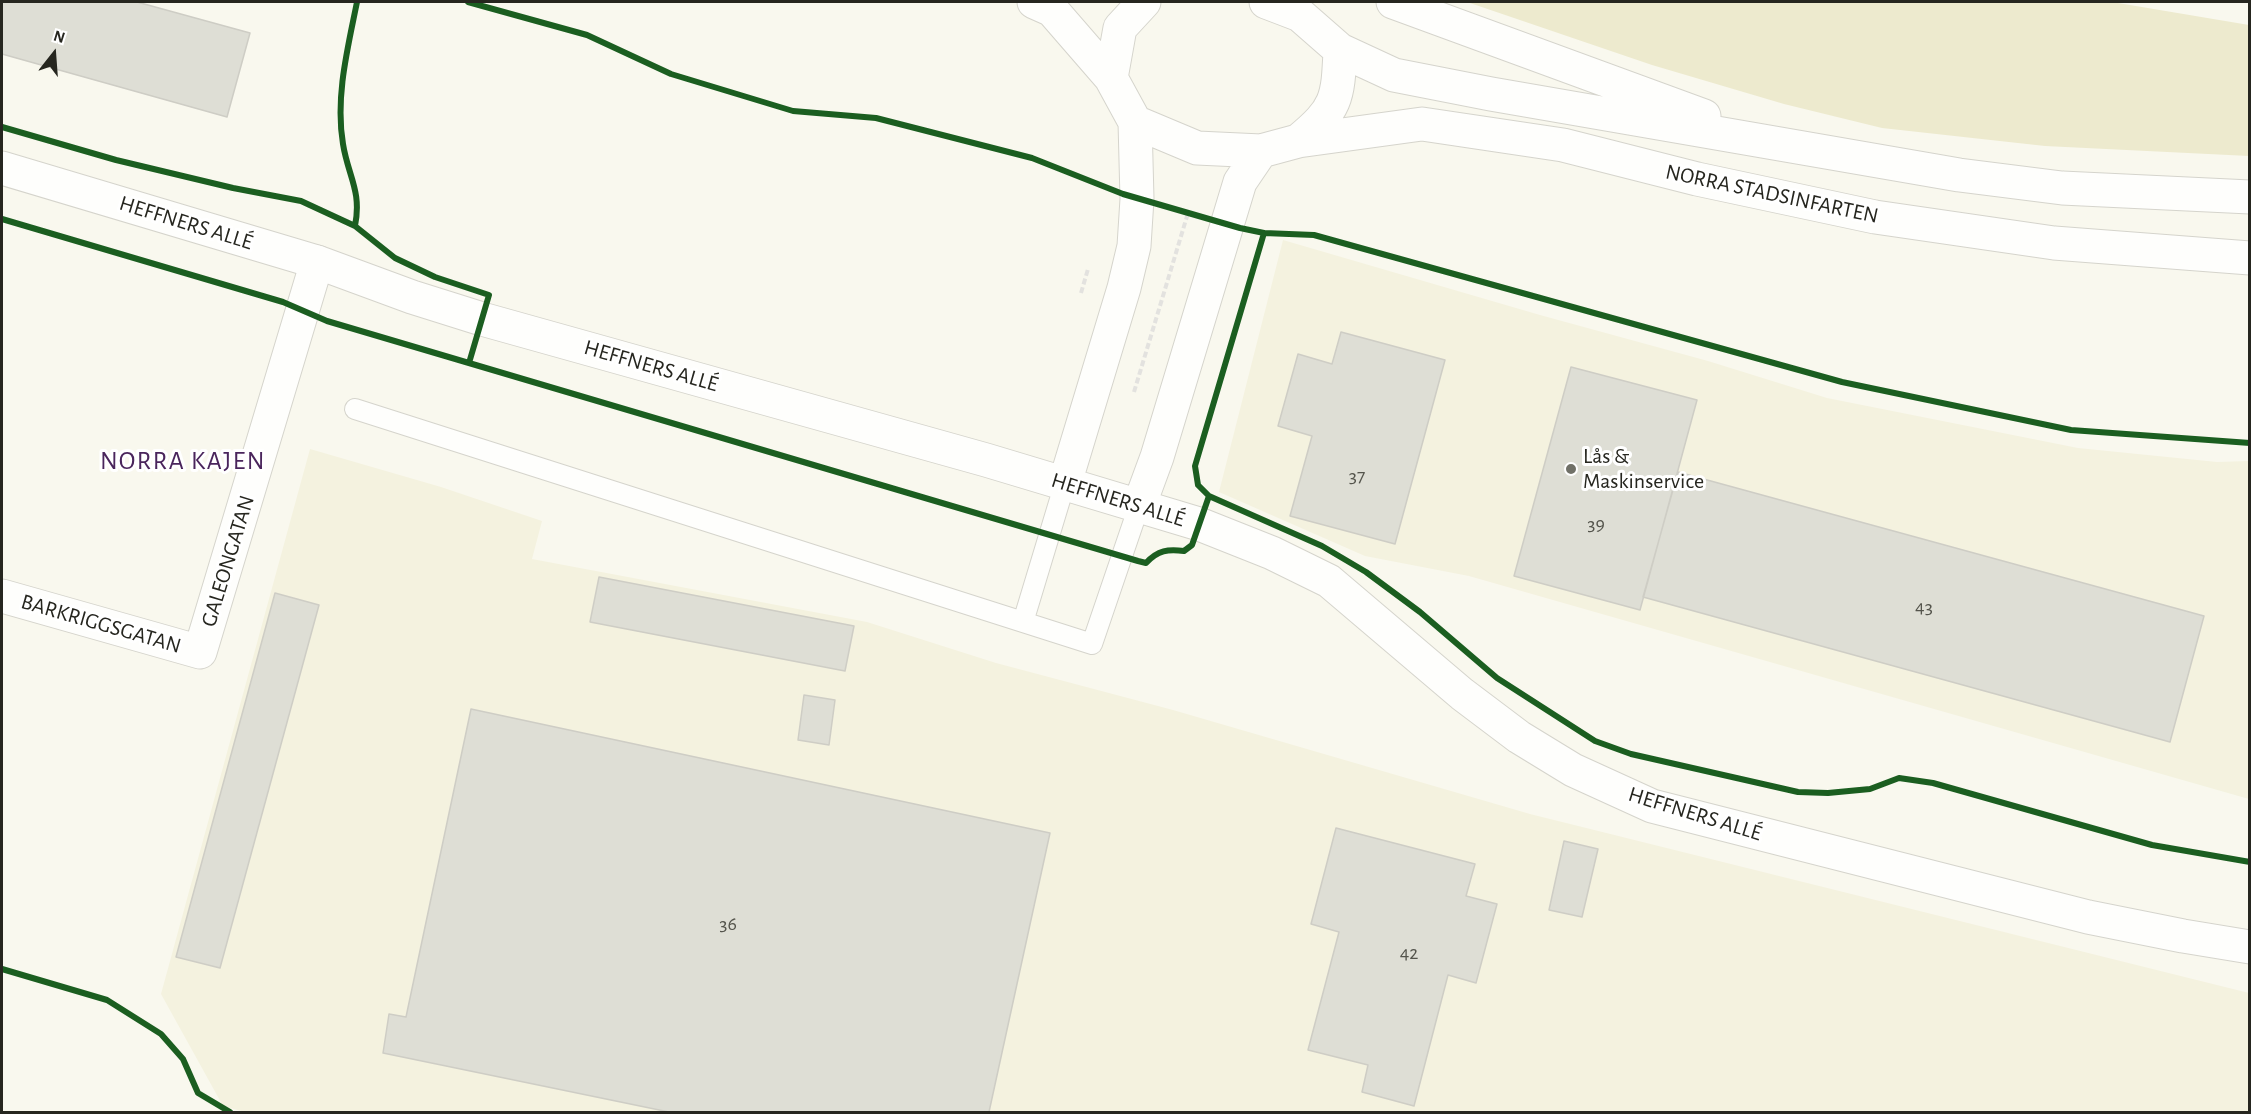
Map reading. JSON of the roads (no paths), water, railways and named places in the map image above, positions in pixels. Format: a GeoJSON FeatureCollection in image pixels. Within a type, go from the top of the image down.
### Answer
{"type":"FeatureCollection","features":[{"type":"Feature","properties":{"kind":"street"},"geometry":{"type":"LineString","coordinates":[[1034,2],[1052,10],[1111,78],[1135,122],[1137,199],[1134,246],[1124,288],[1065,483]]}},
{"type":"Feature","properties":{"kind":"street"},"geometry":{"type":"LineString","coordinates":[[1111,78],[1120,28],[1144,2]]}},
{"type":"Feature","properties":{"kind":"street","name":"NORRA STADSINFARTEN"},"geometry":{"type":"LineString","coordinates":[[1266,2],[1300,15],[1340,50],[1394,75],[1788,147],[1959,175],[2062,188],[2250,197]]}},
{"type":"Feature","properties":{"kind":"street","name":"NORRA STADSINFARTEN"},"geometry":{"type":"LineString","coordinates":[[1393,2],[1788,147]]}},
{"type":"Feature","properties":{"kind":"street","name":"NORRA STADSINFARTEN"},"geometry":{"type":"LineString","coordinates":[[1298,141],[1318,125],[1334,105],[1340,50]]}},
{"type":"Feature","properties":{"kind":"street","name":"NORRA STADSINFARTEN"},"geometry":{"type":"LineString","coordinates":[[1135,122],[1197,148],[1261,151],[1298,141],[1422,124],[1563,145],[1697,179],[1875,217],[2054,243],[2250,258]]}},
{"type":"Feature","properties":{"kind":"street"},"geometry":{"type":"LineString","coordinates":[[1139,506],[1157,457],[1240,182],[1261,151]]}},
{"type":"Feature","properties":{"kind":"street","name":"HEFFNERS ALLÉ"},"geometry":{"type":"LineString","coordinates":[[2,168],[317,262],[412,297],[482,319],[1065,483],[1199,524],[1272,553],[1329,581],[1462,694],[1519,737],[1573,770],[1652,806],[2077,914],[2250,947]]}},
{"type":"Feature","properties":{"kind":"street","name":"GALEONGATAN"},"geometry":{"type":"LineString","coordinates":[[200,652],[317,262]]}},
{"type":"Feature","properties":{"kind":"street","name":"BARKRIGGSGATAN"},"geometry":{"type":"LineString","coordinates":[[2,596],[200,652]]}},
{"type":"Feature","properties":{"kind":"lane"},"geometry":{"type":"LineString","coordinates":[[355,409],[1092,644],[1139,506]]}},
{"type":"Feature","properties":{"kind":"lane"},"geometry":{"type":"LineString","coordinates":[[1023,622],[1065,483]]}},
{"type":"Feature","properties":{"kind":"place","name":"Lås & Maskinservice"},"geometry":{"type":"Point","coordinates":[1571,469]}},
{"type":"Feature","properties":{"kind":"district","name":"NORRA KAJEN"},"geometry":{"type":"Point","coordinates":[183,461]}}]}
